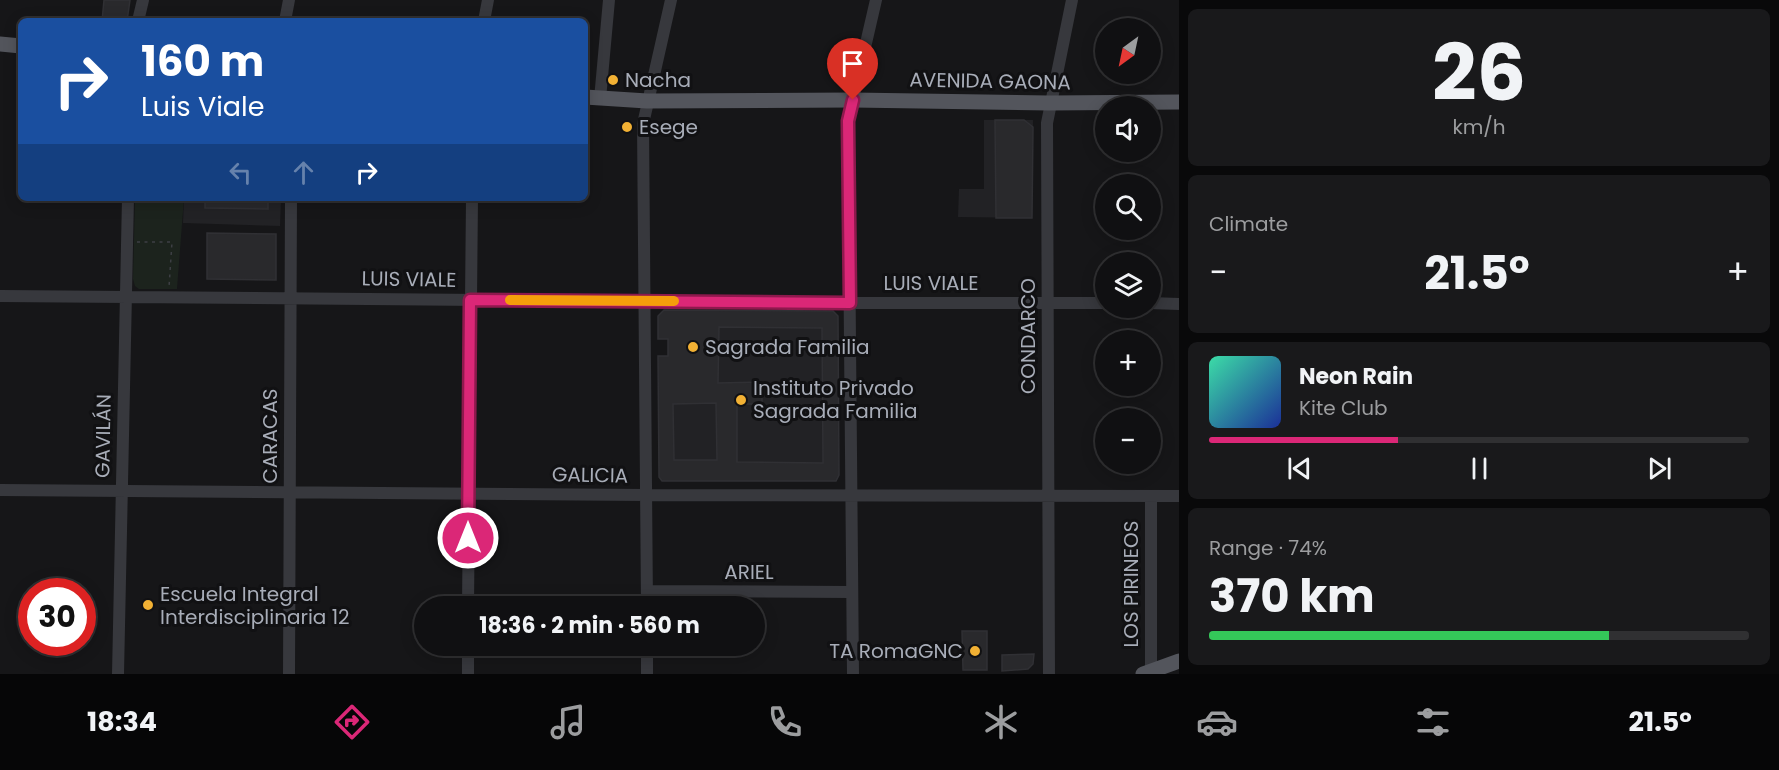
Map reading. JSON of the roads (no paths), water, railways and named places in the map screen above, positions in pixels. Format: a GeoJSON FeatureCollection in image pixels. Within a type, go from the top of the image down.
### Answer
{"type":"FeatureCollection","features":[{"type":"Feature","properties":{"kind":"main road"},"geometry":{"type":"LineString","coordinates":[[0,44],[18,46]]}},
{"type":"Feature","properties":{"kind":"main road","name":"AVENIDA GAONA"},"geometry":{"type":"LineString","coordinates":[[592,98],[647,101],[1179,102]]}},
{"type":"Feature","properties":{"kind":"main road"},"geometry":{"type":"LineString","coordinates":[[1147,673],[1179,661]]}},
{"type":"Feature","properties":{"kind":"street"},"geometry":{"type":"LineString","coordinates":[[139,18],[142,0]]}},
{"type":"Feature","properties":{"kind":"street"},"geometry":{"type":"LineString","coordinates":[[286,18],[289,0]]}},
{"type":"Feature","properties":{"kind":"street"},"geometry":{"type":"LineString","coordinates":[[485,18],[488,0]]}},
{"type":"Feature","properties":{"kind":"street"},"geometry":{"type":"LineString","coordinates":[[592,98],[609,0]]}},
{"type":"Feature","properties":{"kind":"street"},"geometry":{"type":"LineString","coordinates":[[647,596],[643,124],[671,0]]}},
{"type":"Feature","properties":{"kind":"street"},"geometry":{"type":"LineString","coordinates":[[853,674],[848,121],[876,0]]}},
{"type":"Feature","properties":{"kind":"street","name":"CONDARCO"},"geometry":{"type":"LineString","coordinates":[[1049,674],[1047,123],[1049,103],[1072,0]]}},
{"type":"Feature","properties":{"kind":"street","name":"GAVILÁN"},"geometry":{"type":"LineString","coordinates":[[118,674],[128,201]]}},
{"type":"Feature","properties":{"kind":"street","name":"CARACAS"},"geometry":{"type":"LineString","coordinates":[[289,674],[291,201]]}},
{"type":"Feature","properties":{"kind":"street"},"geometry":{"type":"LineString","coordinates":[[468,596],[472,201]]}},
{"type":"Feature","properties":{"kind":"street","name":"LUIS VIALE"},"geometry":{"type":"LineString","coordinates":[[0,296],[1095,303]]}},
{"type":"Feature","properties":{"kind":"street"},"geometry":{"type":"LineString","coordinates":[[1161,303],[1179,304]]}},
{"type":"Feature","properties":{"kind":"street","name":"GALICIA"},"geometry":{"type":"LineString","coordinates":[[0,490],[1179,496]]}},
{"type":"Feature","properties":{"kind":"street","name":"LOS PIRINEOS"},"geometry":{"type":"LineString","coordinates":[[1147,673],[1151,496]]}},
{"type":"Feature","properties":{"kind":"street","name":"ARIEL"},"geometry":{"type":"LineString","coordinates":[[647,591],[851,592]]}},
{"type":"Feature","properties":{"kind":"street"},"geometry":{"type":"LineString","coordinates":[[468,656],[468,674]]}},
{"type":"Feature","properties":{"kind":"street"},"geometry":{"type":"LineString","coordinates":[[647,656],[647,674]]}},
{"type":"Feature","properties":{"kind":"place","name":"Nacha"},"geometry":{"type":"Point","coordinates":[613,80]}},
{"type":"Feature","properties":{"kind":"place","name":"Esege"},"geometry":{"type":"Point","coordinates":[627,127]}},
{"type":"Feature","properties":{"kind":"place","name":"Sagrada Familia"},"geometry":{"type":"Point","coordinates":[693,347]}},
{"type":"Feature","properties":{"kind":"place","name":"Instituto Privado Sagrada Familia"},"geometry":{"type":"Point","coordinates":[741,400]}},
{"type":"Feature","properties":{"kind":"place","name":"Escuela Integral Interdisciplinaria 12"},"geometry":{"type":"Point","coordinates":[148,605]}},
{"type":"Feature","properties":{"kind":"place","name":"TA RomaGNC"},"geometry":{"type":"Point","coordinates":[975,651]}}]}
